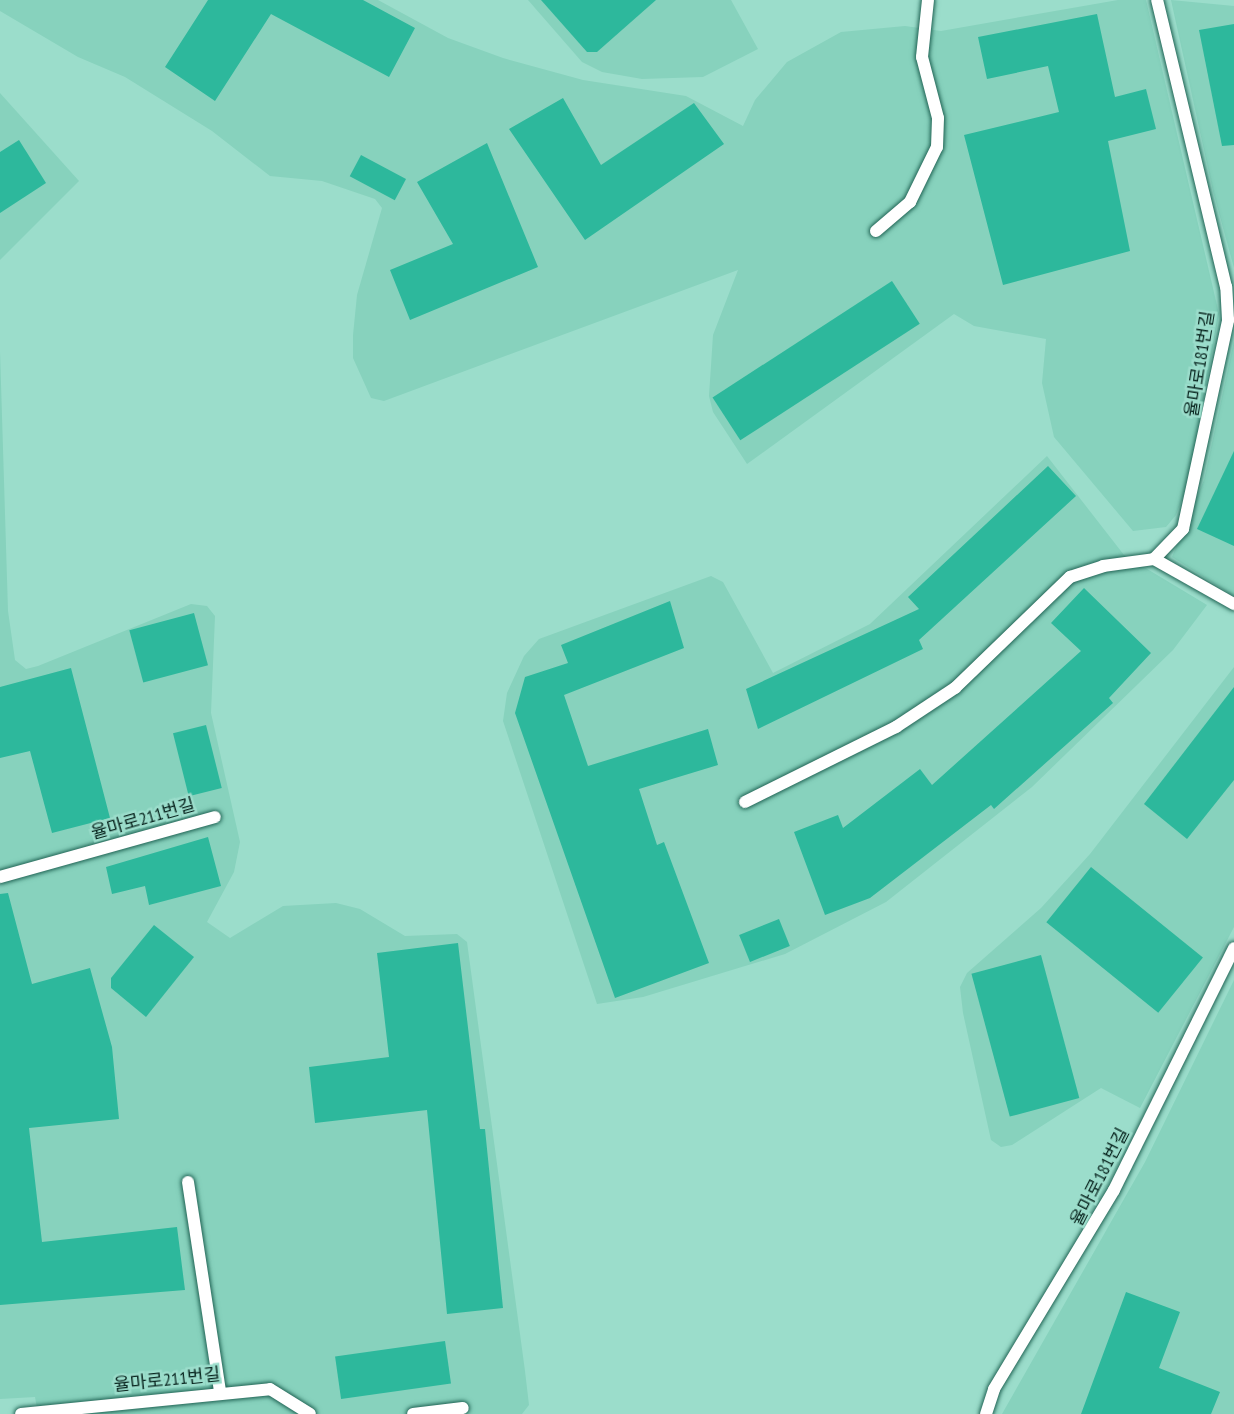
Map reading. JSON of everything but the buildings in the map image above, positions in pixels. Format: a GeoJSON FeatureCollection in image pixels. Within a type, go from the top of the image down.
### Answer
{"type":"FeatureCollection","features":[{"type":"Feature","properties":{"kind":"lane"},"geometry":{"type":"LineString","coordinates":[[876,231],[909,202],[937,147],[938,118],[922,57],[928,0]]}},
{"type":"Feature","properties":{"kind":"lane","name":"율마로181번길"},"geometry":{"type":"LineString","coordinates":[[1154,559],[1183,529],[1228,320],[1226,287],[1157,0]]}},
{"type":"Feature","properties":{"kind":"lane"},"geometry":{"type":"LineString","coordinates":[[745,802],[896,727],[955,688],[1070,577],[1103,566],[1154,559],[1234,604]]}},
{"type":"Feature","properties":{"kind":"lane","name":"율마로211번길"},"geometry":{"type":"LineString","coordinates":[[0,877],[215,817]]}},
{"type":"Feature","properties":{"kind":"lane","name":"율마로181번길"},"geometry":{"type":"LineString","coordinates":[[986,1414],[995,1389],[1115,1190],[1234,948]]}},
{"type":"Feature","properties":{"kind":"lane"},"geometry":{"type":"LineString","coordinates":[[188,1182],[220,1391]]}},
{"type":"Feature","properties":{"kind":"lane","name":"율마로211번길"},"geometry":{"type":"LineString","coordinates":[[21,1414],[220,1391],[270,1389],[310,1414]]}},
{"type":"Feature","properties":{"kind":"lane"},"geometry":{"type":"LineString","coordinates":[[413,1414],[463,1408]]}},
{"type":"Feature","properties":{"kind":"shaded area"},"geometry":{"type":"Polygon","coordinates":[[[0,0],[378,0],[448,38],[503,58],[583,80],[686,96],[743,126],[755,100],[787,62],[841,32],[905,26],[941,31],[1118,0],[1146,0],[1219,314],[1189,481],[1176,515],[1166,527],[1133,531],[1054,437],[1042,383],[1046,339],[974,326],[954,314],[747,464],[713,412],[709,396],[713,335],[738,270],[384,401],[371,398],[353,358],[353,335],[357,295],[382,208],[375,199],[322,181],[270,176],[212,131],[125,77],[78,57],[0,11],[0,0]]]}},
{"type":"Feature","properties":{"kind":"shaded area"},"geometry":{"type":"Polygon","coordinates":[[[528,0],[731,0],[758,49],[703,77],[642,79],[602,72],[582,62],[528,0]]]}},
{"type":"Feature","properties":{"kind":"shaded area"},"geometry":{"type":"Polygon","coordinates":[[[1171,0],[1234,6],[1234,268],[1213,191],[1171,0]]]}},
{"type":"Feature","properties":{"kind":"shaded area"},"geometry":{"type":"Polygon","coordinates":[[[0,93],[79,181],[0,260],[0,93]]]}},
{"type":"Feature","properties":{"kind":"shaded area"},"geometry":{"type":"Polygon","coordinates":[[[1234,341],[1234,596],[1172,557],[1204,480],[1234,341]]]}},
{"type":"Feature","properties":{"kind":"shaded area"},"geometry":{"type":"Polygon","coordinates":[[[0,351],[8,611],[15,660],[26,669],[38,666],[191,604],[207,606],[215,616],[211,713],[240,842],[234,872],[207,922],[230,938],[283,906],[336,903],[360,909],[405,936],[457,934],[467,942],[529,1405],[522,1414],[38,1414],[35,1397],[0,1399],[0,351]]]}},
{"type":"Feature","properties":{"kind":"shaded area"},"geometry":{"type":"Polygon","coordinates":[[[1047,456],[1124,555],[1207,605],[1173,650],[1032,787],[886,902],[785,954],[643,997],[597,1004],[503,721],[507,693],[524,656],[539,639],[711,576],[723,582],[773,673],[870,624],[1047,456]]]}},
{"type":"Feature","properties":{"kind":"shaded area"},"geometry":{"type":"Polygon","coordinates":[[[1234,667],[1234,927],[1140,1108],[1101,1088],[1012,1145],[1001,1147],[991,1140],[963,1013],[960,987],[967,973],[1041,908],[1090,854],[1234,667]]]}},
{"type":"Feature","properties":{"kind":"shaded area"},"geometry":{"type":"Polygon","coordinates":[[[1234,980],[1234,1414],[1002,1414],[1145,1162],[1234,980]]]}}]}
